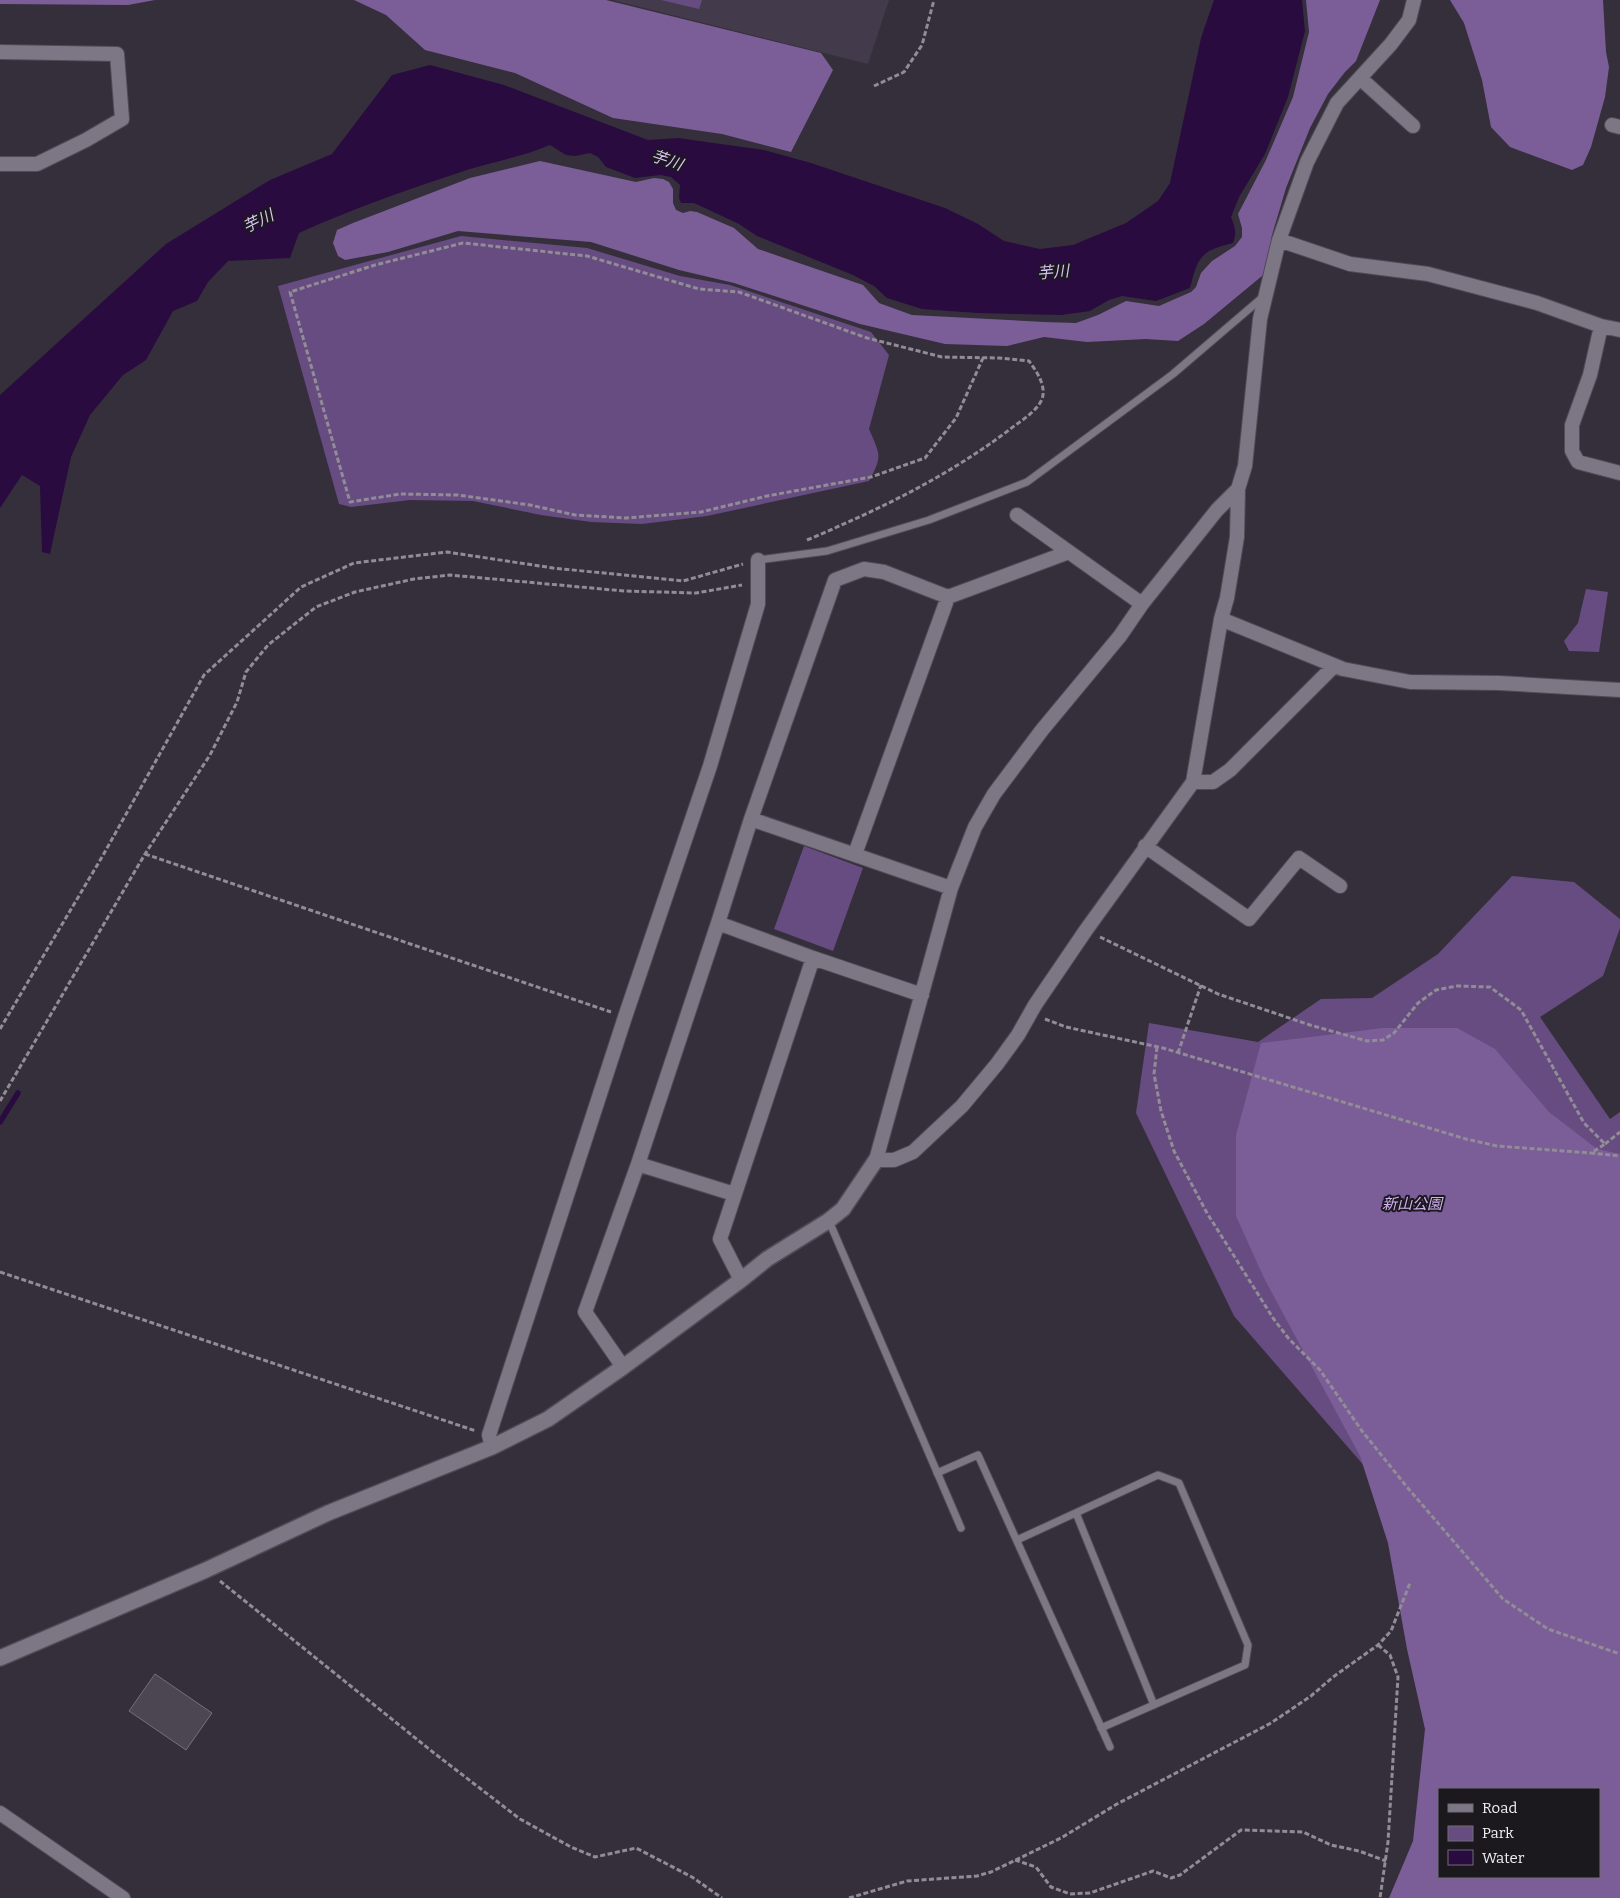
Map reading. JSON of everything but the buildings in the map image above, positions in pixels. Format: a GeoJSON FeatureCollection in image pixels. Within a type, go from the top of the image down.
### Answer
{"type":"FeatureCollection","features":[{"type":"Feature","properties":{"kind":"street"},"geometry":{"type":"LineString","coordinates":[[876,1160],[894,1160],[913,1152],[962,1106],[1018,1035],[1031,1011],[1086,930],[1193,782],[1237,537],[1238,489],[1245,466],[1260,319],[1279,240],[1307,162],[1337,103],[1391,44],[1409,20],[1414,0]]}},
{"type":"Feature","properties":{"kind":"street"},"geometry":{"type":"LineString","coordinates":[[0,52],[117,54],[122,119],[86,140],[37,164],[0,164]]}},
{"type":"Feature","properties":{"kind":"street"},"geometry":{"type":"LineString","coordinates":[[1360,78],[1413,126]]}},
{"type":"Feature","properties":{"kind":"street"},"geometry":{"type":"LineString","coordinates":[[1279,240],[1350,264],[1428,274],[1537,303],[1601,326],[1620,330]]}},
{"type":"Feature","properties":{"kind":"street"},"geometry":{"type":"LineString","coordinates":[[1601,326],[1590,375],[1572,425],[1572,451],[1578,462],[1620,473]]}},
{"type":"Feature","properties":{"kind":"street"},"geometry":{"type":"LineString","coordinates":[[0,1658],[206,1570],[490,1441],[548,1419],[623,1367],[767,1259],[828,1221],[843,1209],[876,1160],[951,888],[975,827],[994,794],[1042,730],[1120,636],[1142,604],[1217,510],[1238,489]]}},
{"type":"Feature","properties":{"kind":"street"},"geometry":{"type":"LineString","coordinates":[[1017,515],[1142,604]]}},
{"type":"Feature","properties":{"kind":"street"},"geometry":{"type":"LineString","coordinates":[[623,1367],[585,1312],[638,1164],[752,819],[835,580],[864,569],[884,572],[948,597],[1069,552]]}},
{"type":"Feature","properties":{"kind":"street"},"geometry":{"type":"LineString","coordinates":[[490,1441],[625,1017],[710,766],[758,604],[758,560]]}},
{"type":"Feature","properties":{"kind":"street"},"geometry":{"type":"LineString","coordinates":[[855,854],[948,597]]}},
{"type":"Feature","properties":{"kind":"street"},"geometry":{"type":"LineString","coordinates":[[1221,619],[1334,666],[1410,682],[1499,683],[1620,690]]}},
{"type":"Feature","properties":{"kind":"street"},"geometry":{"type":"LineString","coordinates":[[1193,782],[1213,782],[1230,770],[1334,666]]}},
{"type":"Feature","properties":{"kind":"street"},"geometry":{"type":"LineString","coordinates":[[752,819],[951,888]]}},
{"type":"Feature","properties":{"kind":"street"},"geometry":{"type":"LineString","coordinates":[[1146,846],[1249,919],[1298,858],[1340,886]]}},
{"type":"Feature","properties":{"kind":"street"},"geometry":{"type":"LineString","coordinates":[[718,923],[922,995]]}},
{"type":"Feature","properties":{"kind":"street"},"geometry":{"type":"LineString","coordinates":[[741,1280],[720,1239],[813,958]]}},
{"type":"Feature","properties":{"kind":"street"},"geometry":{"type":"LineString","coordinates":[[638,1164],[734,1194]]}},
{"type":"Feature","properties":{"kind":"street"},"geometry":{"type":"LineString","coordinates":[[0,1813],[123,1898]]}},
{"type":"Feature","properties":{"kind":"lane"},"geometry":{"type":"LineString","coordinates":[[758,560],[827,550],[929,520],[1027,482],[1173,374],[1267,293]]}},
{"type":"Feature","properties":{"kind":"lane"},"geometry":{"type":"LineString","coordinates":[[828,1221],[961,1528]]}},
{"type":"Feature","properties":{"kind":"lane"},"geometry":{"type":"LineString","coordinates":[[937,1473],[978,1455],[1110,1747]]}},
{"type":"Feature","properties":{"kind":"lane"},"geometry":{"type":"LineString","coordinates":[[1017,1540],[1158,1475],[1178,1483],[1248,1646],[1245,1664],[1102,1728]]}},
{"type":"Feature","properties":{"kind":"lane"},"geometry":{"type":"LineString","coordinates":[[1076,1513],[1154,1705]]}},
{"type":"Feature","properties":{"kind":"path"},"geometry":{"type":"LineString","coordinates":[[874,86],[904,72],[922,44],[934,0]]}},
{"type":"Feature","properties":{"kind":"path"},"geometry":{"type":"LineString","coordinates":[[802,542],[865,516],[917,490],[985,448],[1029,414],[1041,402],[1044,390],[1037,372],[1029,361],[983,358],[942,357],[867,338],[739,292],[699,289],[587,256],[463,243],[375,265],[290,292],[350,502],[400,494],[458,495],[530,505],[575,515],[626,518],[701,512],[767,496],[871,477],[926,458],[956,418],[983,358]]}},
{"type":"Feature","properties":{"kind":"path"},"geometry":{"type":"LineString","coordinates":[[0,1029],[102,857],[204,675],[301,587],[354,563],[447,552],[553,568],[683,581],[758,560]]}},
{"type":"Feature","properties":{"kind":"path"},"geometry":{"type":"LineString","coordinates":[[0,1101],[145,854],[210,755],[237,702],[246,672],[268,645],[316,607],[356,592],[414,579],[450,575],[624,591],[696,593],[742,586],[758,560]]}},
{"type":"Feature","properties":{"kind":"path"},"geometry":{"type":"LineString","coordinates":[[145,854],[625,1017]]}},
{"type":"Feature","properties":{"kind":"path"},"geometry":{"type":"LineString","coordinates":[[1086,930],[1228,997],[1367,1041],[1383,1040],[1394,1033],[1418,1003],[1436,990],[1457,986],[1490,987],[1520,1010],[1584,1123],[1605,1144]]}},
{"type":"Feature","properties":{"kind":"path"},"geometry":{"type":"LineString","coordinates":[[1178,1053],[1201,985]]}},
{"type":"Feature","properties":{"kind":"path"},"geometry":{"type":"LineString","coordinates":[[1031,1011],[1049,1022],[1157,1047],[1466,1139],[1497,1146],[1620,1156]]}},
{"type":"Feature","properties":{"kind":"path"},"geometry":{"type":"LineString","coordinates":[[1157,1047],[1154,1074],[1161,1111],[1174,1151],[1207,1213],[1273,1318],[1289,1339],[1320,1370],[1362,1431],[1407,1487],[1503,1599],[1548,1629],[1620,1654]]}},
{"type":"Feature","properties":{"kind":"path"},"geometry":{"type":"LineString","coordinates":[[1591,1153],[1620,1132]]}},
{"type":"Feature","properties":{"kind":"path"},"geometry":{"type":"LineString","coordinates":[[0,1272],[490,1441]]}},
{"type":"Feature","properties":{"kind":"path"},"geometry":{"type":"LineString","coordinates":[[206,1570],[434,1753],[520,1819],[571,1847],[595,1857],[636,1848],[692,1878],[722,1898]]}},
{"type":"Feature","properties":{"kind":"path"},"geometry":{"type":"LineString","coordinates":[[849,1898],[907,1880],[977,1876],[991,1872],[1061,1838],[1116,1804],[1271,1723],[1311,1696],[1333,1677],[1378,1645],[1392,1631],[1410,1583]]}},
{"type":"Feature","properties":{"kind":"path"},"geometry":{"type":"LineString","coordinates":[[1378,1645],[1390,1655],[1398,1677],[1388,1842],[1380,1898]]}},
{"type":"Feature","properties":{"kind":"path"},"geometry":{"type":"LineString","coordinates":[[1015,1860],[1036,1867],[1051,1887],[1070,1894],[1090,1893],[1153,1871],[1171,1878],[1180,1875],[1241,1830],[1303,1832],[1331,1845],[1358,1851],[1386,1861]]}},
{"type":"Feature","properties":{"kind":"shaded area"},"geometry":{"type":"Polygon","coordinates":[[[612,0],[889,0],[868,64],[612,0]]]}},
{"type":"Feature","properties":{"kind":"green space"},"geometry":{"type":"Polygon","coordinates":[[[0,0],[155,0],[128,5],[0,4],[0,0]]]}},
{"type":"Feature","properties":{"kind":"green space"},"geometry":{"type":"Polygon","coordinates":[[[354,0],[606,0],[821,53],[833,70],[791,152],[722,134],[613,118],[515,73],[425,50],[386,15],[354,0]]]}},
{"type":"Feature","properties":{"kind":"green space"},"geometry":{"type":"Polygon","coordinates":[[[661,0],[702,0],[699,9],[661,0]]]}},
{"type":"Feature","properties":{"kind":"green space"},"geometry":{"type":"Polygon","coordinates":[[[1306,0],[1380,0],[1356,61],[1328,94],[1310,128],[1286,188],[1272,235],[1267,268],[1262,276],[1204,324],[1178,341],[1146,339],[1087,342],[1044,337],[1007,346],[945,344],[860,324],[734,283],[679,270],[591,242],[458,231],[388,252],[345,260],[338,256],[333,243],[337,230],[353,223],[470,178],[540,161],[636,182],[654,178],[663,179],[669,182],[673,189],[673,203],[676,210],[683,213],[697,212],[734,228],[758,249],[863,285],[879,303],[912,315],[1076,323],[1098,315],[1126,301],[1159,306],[1191,292],[1196,287],[1201,273],[1212,261],[1235,246],[1242,237],[1242,228],[1238,214],[1266,160],[1293,97],[1309,32],[1306,0]]]}},
{"type":"Feature","properties":{"kind":"green space"},"geometry":{"type":"Polygon","coordinates":[[[1450,0],[1603,0],[1606,52],[1609,67],[1605,97],[1591,147],[1583,165],[1572,170],[1510,147],[1491,127],[1482,80],[1464,23],[1450,0]]]}},
{"type":"Feature","properties":{"kind":"green space"},"geometry":{"type":"Polygon","coordinates":[[[461,236],[587,248],[680,276],[730,285],[871,332],[889,355],[869,429],[878,450],[878,460],[869,481],[707,516],[642,524],[591,522],[541,515],[473,501],[410,500],[351,507],[339,504],[278,286],[461,236]]]}},
{"type":"Feature","properties":{"kind":"green space"},"geometry":{"type":"Polygon","coordinates":[[[1586,589],[1608,592],[1599,652],[1569,651],[1564,641],[1578,623],[1586,589]]]}},
{"type":"Feature","properties":{"kind":"green space"},"geometry":{"type":"Polygon","coordinates":[[[804,846],[863,868],[833,951],[774,929],[804,846]]]}},
{"type":"Feature","properties":{"kind":"green space","name":"新山公園"},"geometry":{"type":"Polygon","coordinates":[[[1512,876],[1574,882],[1620,919],[1620,928],[1603,976],[1540,1017],[1610,1119],[1620,1112],[1620,1681],[1446,1560],[1234,1316],[1136,1113],[1149,1023],[1258,1042],[1321,999],[1372,998],[1438,954],[1512,876]]]}},
{"type":"Feature","properties":{"kind":"green space","name":"新山公園"},"geometry":{"type":"Polygon","coordinates":[[[1383,1028],[1457,1028],[1495,1049],[1549,1112],[1597,1149],[1620,1154],[1620,1898],[1389,1898],[1413,1841],[1425,1729],[1407,1649],[1388,1543],[1360,1456],[1264,1278],[1236,1216],[1236,1135],[1261,1043],[1383,1028]]]}},
{"type":"Feature","properties":{"kind":"water","name":"芋川"},"geometry":{"type":"Polygon","coordinates":[[[1214,0],[1302,0],[1305,31],[1288,97],[1265,154],[1239,197],[1231,217],[1235,230],[1233,243],[1213,249],[1202,257],[1195,269],[1190,288],[1156,301],[1122,296],[1109,300],[1090,311],[1061,315],[978,313],[922,309],[887,298],[874,286],[853,275],[757,236],[739,224],[694,203],[681,203],[679,198],[680,185],[671,177],[660,175],[635,178],[606,167],[598,157],[590,153],[575,156],[566,155],[550,145],[427,183],[299,233],[290,258],[228,261],[208,282],[197,301],[173,311],[146,360],[123,375],[90,415],[71,457],[50,554],[42,552],[40,486],[22,475],[0,508],[0,395],[166,244],[270,180],[332,154],[392,75],[430,65],[504,85],[648,140],[678,138],[764,150],[811,163],[945,208],[978,224],[1004,241],[1040,249],[1073,245],[1126,223],[1158,201],[1170,183],[1201,38],[1214,0]]]}},
{"type":"Feature","properties":{"kind":"waterway"},"geometry":{"type":"LineString","coordinates":[[0,1122],[18,1093]]}}]}
